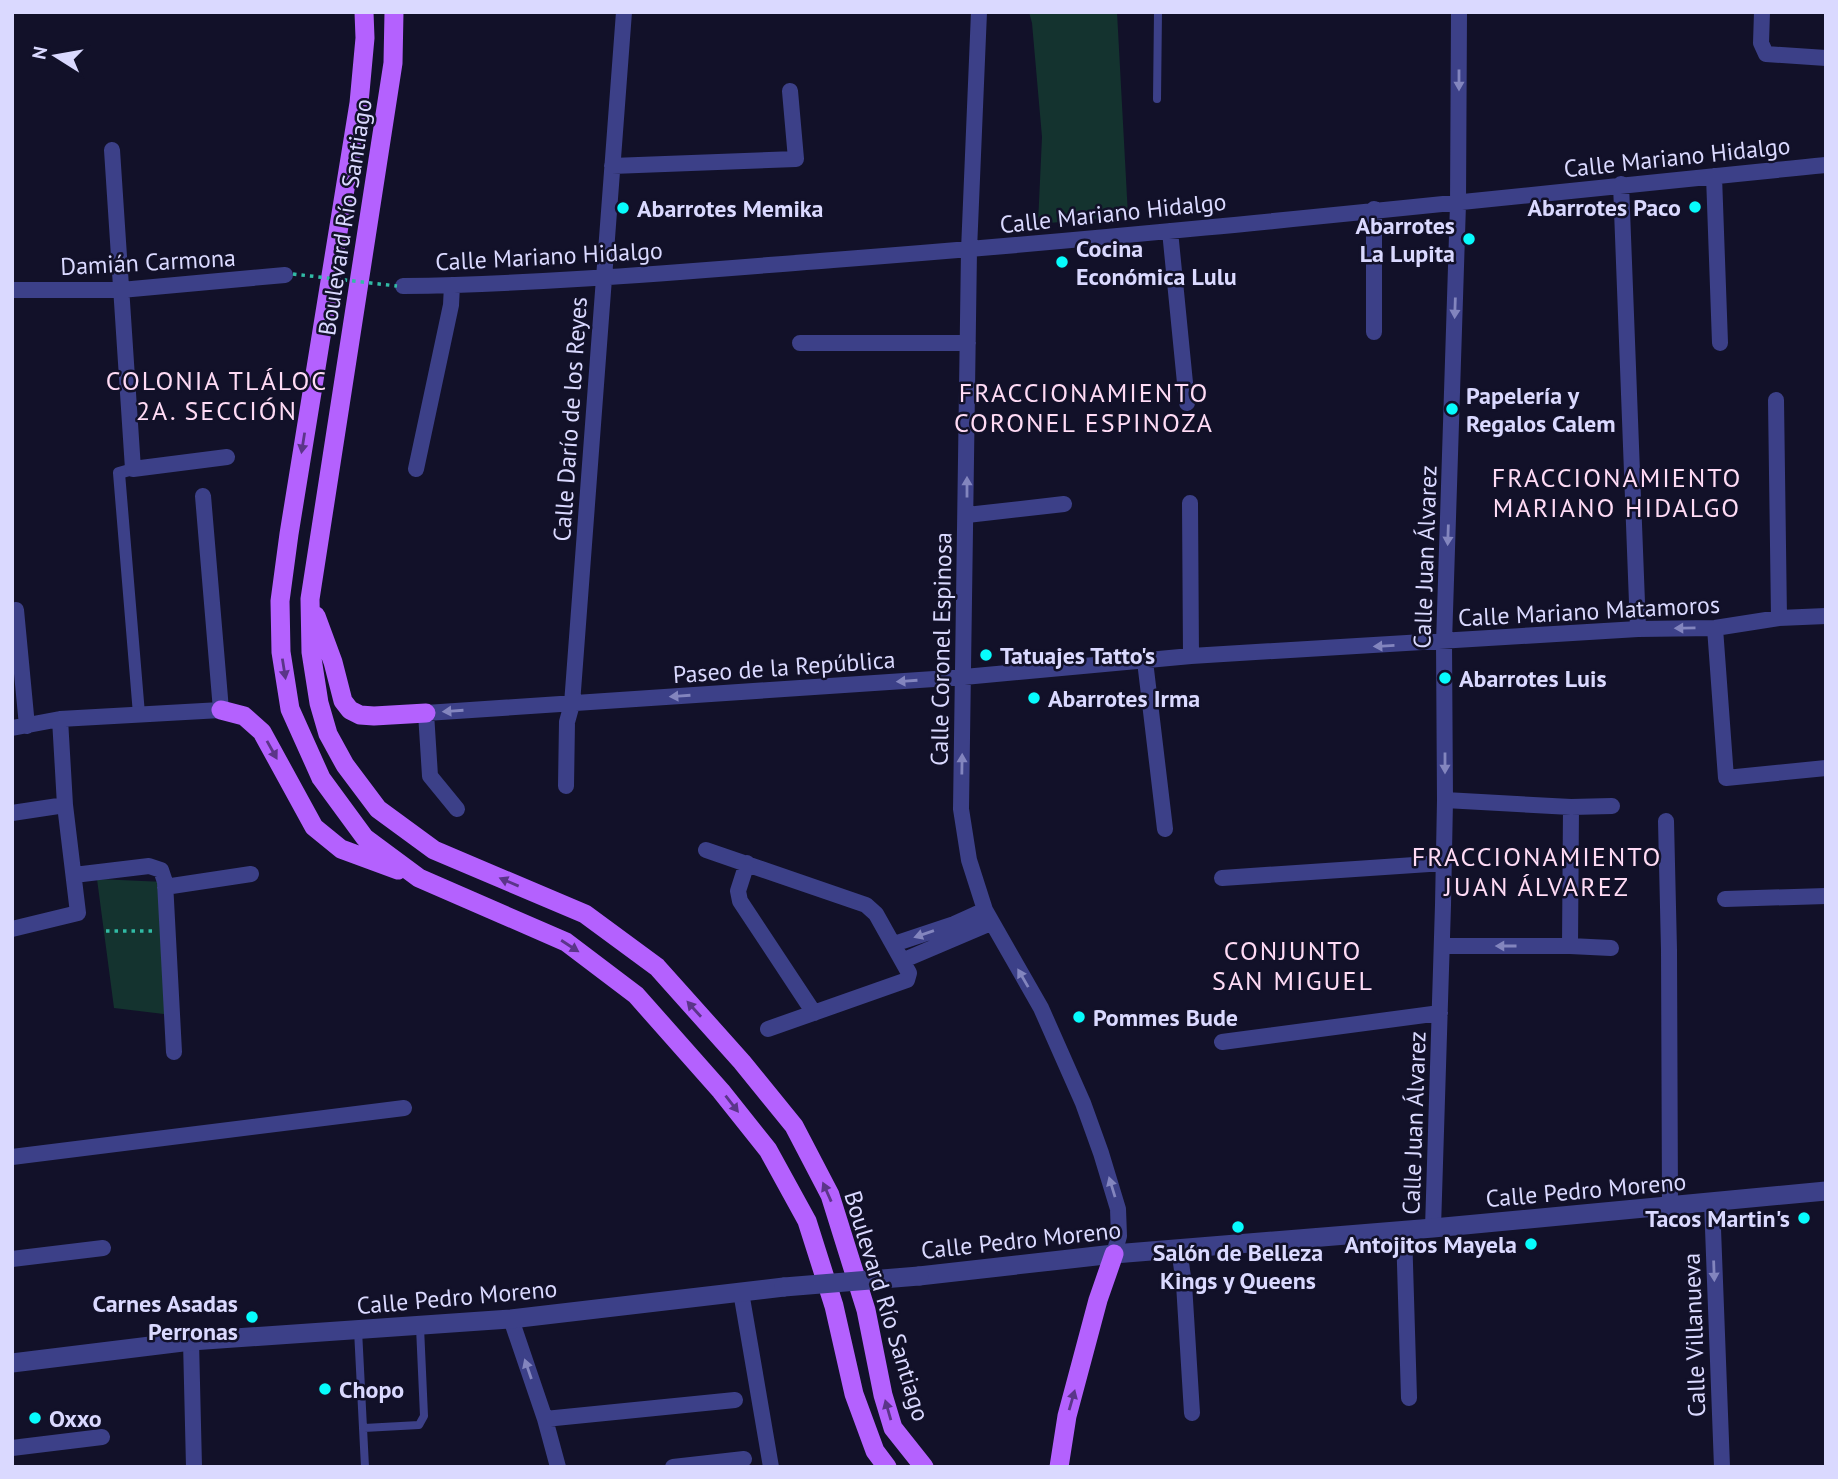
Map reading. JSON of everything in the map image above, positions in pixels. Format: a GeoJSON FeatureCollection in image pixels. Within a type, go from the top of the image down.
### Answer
{"type":"FeatureCollection","features":[{"type":"Feature","properties":{"kind":"main road","name":"Boulevard Río Santiago"},"geometry":{"type":"LineString","coordinates":[[364,12],[365,38],[359,103],[287,548],[281,601],[281,652],[290,709],[321,778],[365,838],[419,878],[565,942],[636,995],[722,1091],[768,1150],[807,1221],[835,1306],[854,1394],[880,1461]]}},
{"type":"Feature","properties":{"kind":"main road","name":"Boulevard Río Santiago"},"geometry":{"type":"LineString","coordinates":[[394,12],[393,63],[310,599],[311,652],[319,703],[328,733],[345,765],[378,809],[434,850],[585,914],[657,967],[742,1062],[794,1126],[830,1195],[866,1310],[883,1395],[893,1428],[924,1467]]}},
{"type":"Feature","properties":{"kind":"main road"},"geometry":{"type":"LineString","coordinates":[[310,599],[333,662],[343,701],[350,710],[360,715],[374,716],[426,713]]}},
{"type":"Feature","properties":{"kind":"main road"},"geometry":{"type":"LineString","coordinates":[[221,710],[244,716],[262,732],[314,827],[341,849],[419,878]]}},
{"type":"Feature","properties":{"kind":"main road"},"geometry":{"type":"LineString","coordinates":[[1059,1467],[1067,1416],[1098,1300],[1114,1254]]}},
{"type":"Feature","properties":{"kind":"street","name":"Calle Darío de los Reyes"},"geometry":{"type":"LineString","coordinates":[[566,786],[567,722],[572,704],[624,12]]}},
{"type":"Feature","properties":{"kind":"street","name":"Calle Coronel Espinosa"},"geometry":{"type":"LineString","coordinates":[[979,12],[969,250],[961,809],[970,860],[988,917],[1041,1008],[1083,1103],[1118,1209],[1119,1236],[1114,1254]]}},
{"type":"Feature","properties":{"kind":"street","name":"Calle Juan Álvarez"},"geometry":{"type":"LineString","coordinates":[[1433,1228],[1446,800],[1444,643],[1458,204],[1459,12]]}},
{"type":"Feature","properties":{"kind":"street"},"geometry":{"type":"LineString","coordinates":[[1762,12],[1760,43],[1766,54],[1826,58]]}},
{"type":"Feature","properties":{"kind":"street"},"geometry":{"type":"LineString","coordinates":[[612,166],[796,159],[790,91]]}},
{"type":"Feature","properties":{"kind":"street"},"geometry":{"type":"LineString","coordinates":[[111,150],[133,469]]}},
{"type":"Feature","properties":{"kind":"street","name":"Calle Mariano Hidalgo"},"geometry":{"type":"LineString","coordinates":[[400,286],[604,278],[969,250],[1374,209],[1458,204],[1621,184],[1826,165]]}},
{"type":"Feature","properties":{"kind":"street"},"geometry":{"type":"LineString","coordinates":[[1714,176],[1720,344]]}},
{"type":"Feature","properties":{"kind":"street"},"geometry":{"type":"LineString","coordinates":[[1621,184],[1637,629]]}},
{"type":"Feature","properties":{"kind":"street"},"geometry":{"type":"LineString","coordinates":[[1374,209],[1374,332]]}},
{"type":"Feature","properties":{"kind":"street"},"geometry":{"type":"LineString","coordinates":[[1170,231],[1187,403]]}},
{"type":"Feature","properties":{"kind":"street","name":"Damián Carmona"},"geometry":{"type":"LineString","coordinates":[[12,290],[121,290],[289,275]]}},
{"type":"Feature","properties":{"kind":"street"},"geometry":{"type":"LineString","coordinates":[[416,469],[451,305],[452,285]]}},
{"type":"Feature","properties":{"kind":"street"},"geometry":{"type":"LineString","coordinates":[[800,342],[968,343]]}},
{"type":"Feature","properties":{"kind":"street"},"geometry":{"type":"LineString","coordinates":[[1776,400],[1779,618]]}},
{"type":"Feature","properties":{"kind":"street"},"geometry":{"type":"LineString","coordinates":[[139,714],[119,473],[227,457]]}},
{"type":"Feature","properties":{"kind":"street"},"geometry":{"type":"LineString","coordinates":[[16,610],[19,727],[60,719],[221,710],[203,496]]}},
{"type":"Feature","properties":{"kind":"street"},"geometry":{"type":"LineString","coordinates":[[1190,503],[1191,656]]}},
{"type":"Feature","properties":{"kind":"street"},"geometry":{"type":"LineString","coordinates":[[967,515],[1064,504]]}},
{"type":"Feature","properties":{"kind":"street","name":"Calle Mariano Matamoros"},"geometry":{"type":"LineString","coordinates":[[1145,661],[1637,629],[1715,628],[1779,618],[1826,616]]}},
{"type":"Feature","properties":{"kind":"street"},"geometry":{"type":"LineString","coordinates":[[1715,628],[1726,778],[1826,768]]}},
{"type":"Feature","properties":{"kind":"street"},"geometry":{"type":"LineString","coordinates":[[1145,661],[1166,829]]}},
{"type":"Feature","properties":{"kind":"street","name":"Paseo de la República"},"geometry":{"type":"LineString","coordinates":[[426,713],[964,677],[1145,661]]}},
{"type":"Feature","properties":{"kind":"street"},"geometry":{"type":"LineString","coordinates":[[426,713],[430,776],[457,809]]}},
{"type":"Feature","properties":{"kind":"street"},"geometry":{"type":"LineString","coordinates":[[12,929],[78,913],[65,806],[60,719]]}},
{"type":"Feature","properties":{"kind":"street"},"geometry":{"type":"LineString","coordinates":[[1446,800],[1571,807],[1612,806]]}},
{"type":"Feature","properties":{"kind":"street"},"geometry":{"type":"LineString","coordinates":[[12,813],[65,806]]}},
{"type":"Feature","properties":{"kind":"street"},"geometry":{"type":"LineString","coordinates":[[1570,946],[1571,807]]}},
{"type":"Feature","properties":{"kind":"street"},"geometry":{"type":"LineString","coordinates":[[1666,821],[1670,1206]]}},
{"type":"Feature","properties":{"kind":"street"},"geometry":{"type":"LineString","coordinates":[[706,850],[866,905],[876,914],[909,973],[907,980],[768,1029]]}},
{"type":"Feature","properties":{"kind":"street"},"geometry":{"type":"LineString","coordinates":[[747,863],[738,891],[740,901],[814,1013]]}},
{"type":"Feature","properties":{"kind":"street"},"geometry":{"type":"LineString","coordinates":[[1222,878],[1444,863]]}},
{"type":"Feature","properties":{"kind":"street"},"geometry":{"type":"LineString","coordinates":[[74,875],[149,866],[161,870],[165,887],[174,1052]]}},
{"type":"Feature","properties":{"kind":"street"},"geometry":{"type":"LineString","coordinates":[[165,887],[251,874]]}},
{"type":"Feature","properties":{"kind":"street"},"geometry":{"type":"LineString","coordinates":[[1725,899],[1826,896]]}},
{"type":"Feature","properties":{"kind":"street"},"geometry":{"type":"LineString","coordinates":[[894,944],[954,924],[988,917]]}},
{"type":"Feature","properties":{"kind":"street"},"geometry":{"type":"LineString","coordinates":[[904,960],[988,917]]}},
{"type":"Feature","properties":{"kind":"street"},"geometry":{"type":"LineString","coordinates":[[1442,946],[1611,948]]}},
{"type":"Feature","properties":{"kind":"street"},"geometry":{"type":"LineString","coordinates":[[1222,1042],[1440,1013]]}},
{"type":"Feature","properties":{"kind":"street"},"geometry":{"type":"LineString","coordinates":[[12,1157],[404,1108]]}},
{"type":"Feature","properties":{"kind":"street","name":"Calle Pedro Moreno"},"geometry":{"type":"LineString","coordinates":[[12,1363],[191,1340],[511,1319],[784,1287],[919,1276],[1114,1254],[1404,1231],[1826,1191]]}},
{"type":"Feature","properties":{"kind":"street","name":"Calle Villanueva"},"geometry":{"type":"LineString","coordinates":[[1712,1202],[1722,1467]]}},
{"type":"Feature","properties":{"kind":"street"},"geometry":{"type":"LineString","coordinates":[[1404,1231],[1409,1398]]}},
{"type":"Feature","properties":{"kind":"street"},"geometry":{"type":"LineString","coordinates":[[12,1259],[103,1248]]}},
{"type":"Feature","properties":{"kind":"street"},"geometry":{"type":"LineString","coordinates":[[1179,1249],[1184,1284],[1192,1413]]}},
{"type":"Feature","properties":{"kind":"street"},"geometry":{"type":"LineString","coordinates":[[741,1292],[771,1467]]}},
{"type":"Feature","properties":{"kind":"street"},"geometry":{"type":"LineString","coordinates":[[511,1319],[545,1419],[558,1467]]}},
{"type":"Feature","properties":{"kind":"street"},"geometry":{"type":"LineString","coordinates":[[191,1340],[194,1467]]}},
{"type":"Feature","properties":{"kind":"street"},"geometry":{"type":"LineString","coordinates":[[545,1419],[735,1400]]}},
{"type":"Feature","properties":{"kind":"street"},"geometry":{"type":"LineString","coordinates":[[12,1448],[102,1437]]}},
{"type":"Feature","properties":{"kind":"street"},"geometry":{"type":"LineString","coordinates":[[673,1467],[744,1459]]}},
{"type":"Feature","properties":{"kind":"lane"},"geometry":{"type":"LineString","coordinates":[[1157,99],[1158,12]]}},
{"type":"Feature","properties":{"kind":"lane"},"geometry":{"type":"LineString","coordinates":[[364,1428],[419,1425],[424,1416],[419,1326]]}},
{"type":"Feature","properties":{"kind":"lane"},"geometry":{"type":"LineString","coordinates":[[358,1330],[365,1467]]}},
{"type":"Feature","properties":{"kind":"path"},"geometry":{"type":"LineString","coordinates":[[289,275],[400,286]]}},
{"type":"Feature","properties":{"kind":"path"},"geometry":{"type":"LineString","coordinates":[[106,931],[167,931]]}},
{"type":"Feature","properties":{"kind":"green space"},"geometry":{"type":"Polygon","coordinates":[[[1029,12],[1117,12],[1128,216],[1038,224],[1042,137],[1029,12]]]}},
{"type":"Feature","properties":{"kind":"green space"},"geometry":{"type":"Polygon","coordinates":[[[97,879],[165,882],[172,1015],[114,1008],[97,879]]]}},
{"type":"Feature","properties":{"kind":"place","name":"Abarrotes Paco"},"geometry":{"type":"Point","coordinates":[1695,207]}},
{"type":"Feature","properties":{"kind":"place","name":"Abarrotes Memika"},"geometry":{"type":"Point","coordinates":[623,208]}},
{"type":"Feature","properties":{"kind":"place","name":"Abarrotes La Lupita"},"geometry":{"type":"Point","coordinates":[1469,239]}},
{"type":"Feature","properties":{"kind":"place","name":"Cocina Económica Lulu"},"geometry":{"type":"Point","coordinates":[1062,262]}},
{"type":"Feature","properties":{"kind":"place","name":"Papelería y Regalos Calem"},"geometry":{"type":"Point","coordinates":[1452,409]}},
{"type":"Feature","properties":{"kind":"place","name":"Tatuajes Tatto's"},"geometry":{"type":"Point","coordinates":[986,655]}},
{"type":"Feature","properties":{"kind":"place","name":"Abarrotes Luis"},"geometry":{"type":"Point","coordinates":[1445,678]}},
{"type":"Feature","properties":{"kind":"place","name":"Abarrotes Irma"},"geometry":{"type":"Point","coordinates":[1034,698]}},
{"type":"Feature","properties":{"kind":"place","name":"Pommes Bude"},"geometry":{"type":"Point","coordinates":[1079,1017]}},
{"type":"Feature","properties":{"kind":"place","name":"Tacos Martin's"},"geometry":{"type":"Point","coordinates":[1804,1218]}},
{"type":"Feature","properties":{"kind":"place","name":"Salón de Belleza Kings y Queens"},"geometry":{"type":"Point","coordinates":[1238,1227]}},
{"type":"Feature","properties":{"kind":"place","name":"Antojitos Mayela"},"geometry":{"type":"Point","coordinates":[1531,1244]}},
{"type":"Feature","properties":{"kind":"place","name":"Carnes Asadas Perronas"},"geometry":{"type":"Point","coordinates":[252,1317]}},
{"type":"Feature","properties":{"kind":"place","name":"Chopo"},"geometry":{"type":"Point","coordinates":[325,1389]}},
{"type":"Feature","properties":{"kind":"place","name":"Oxxo"},"geometry":{"type":"Point","coordinates":[35,1418]}},
{"type":"Feature","properties":{"kind":"district","name":"COLONIA TLÁLOC 2A. SECCIÓN"},"geometry":{"type":"Point","coordinates":[217,395]}},
{"type":"Feature","properties":{"kind":"district","name":"FRACCIONAMIENTO CORONEL ESPINOZA"},"geometry":{"type":"Point","coordinates":[1084,407]}},
{"type":"Feature","properties":{"kind":"district","name":"FRACCIONAMIENTO MARIANO HIDALGO"},"geometry":{"type":"Point","coordinates":[1617,492]}},
{"type":"Feature","properties":{"kind":"district","name":"FRACCIONAMIENTO JUAN ÁLVAREZ"},"geometry":{"type":"Point","coordinates":[1537,871]}},
{"type":"Feature","properties":{"kind":"district","name":"CONJUNTO SAN MIGUEL"},"geometry":{"type":"Point","coordinates":[1293,965]}}]}
